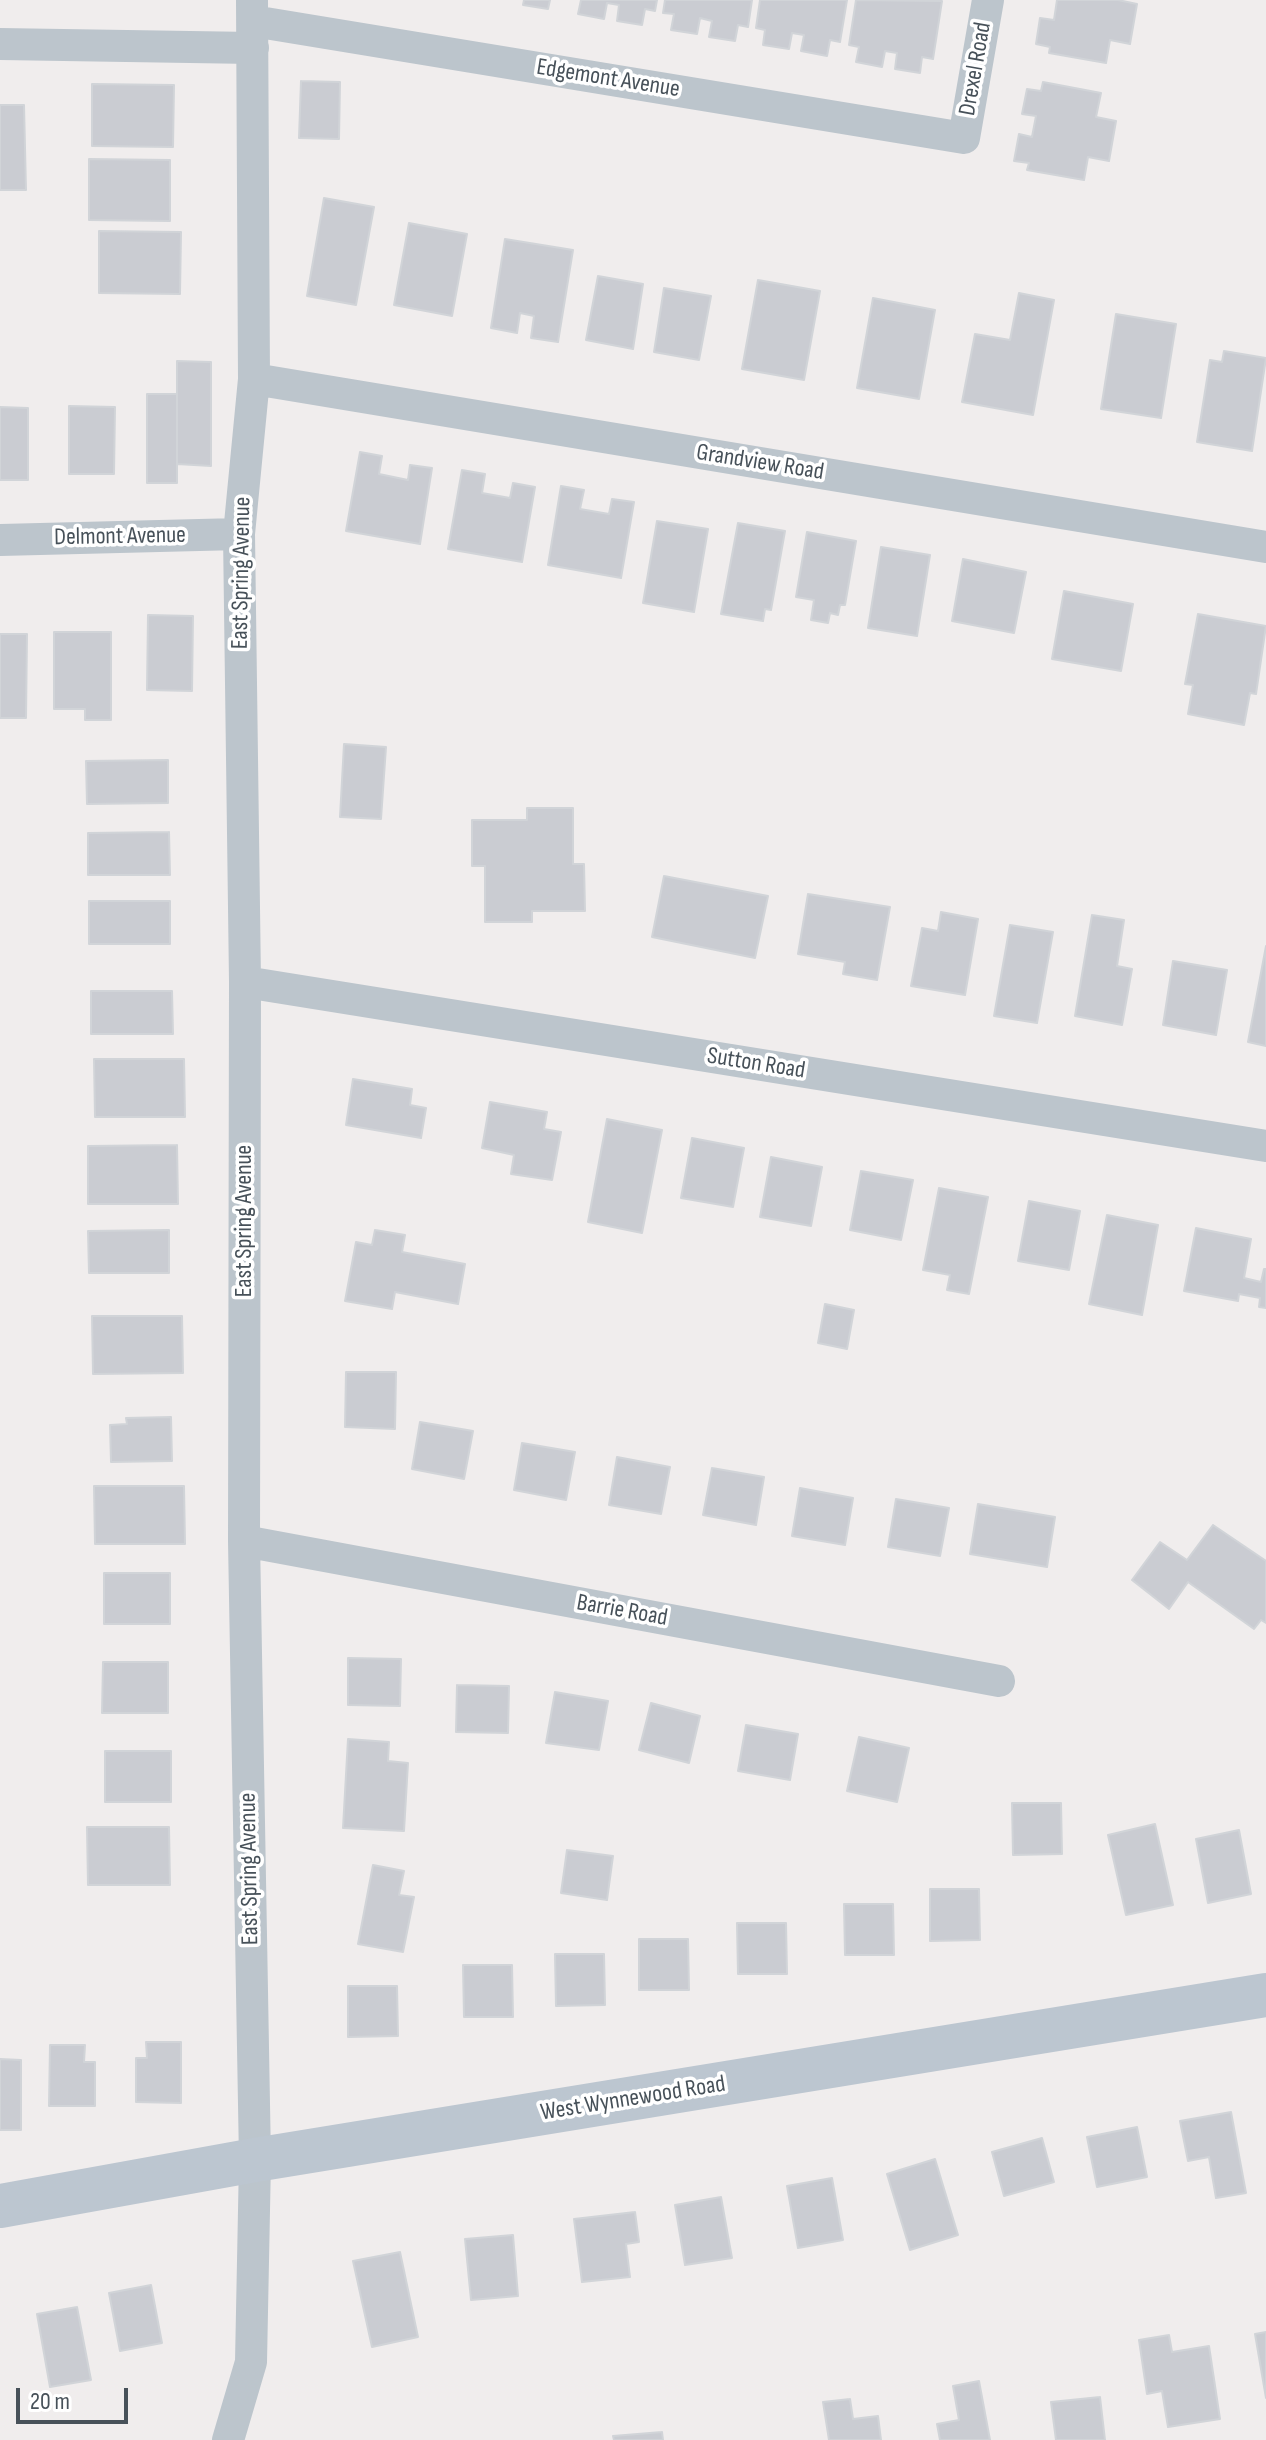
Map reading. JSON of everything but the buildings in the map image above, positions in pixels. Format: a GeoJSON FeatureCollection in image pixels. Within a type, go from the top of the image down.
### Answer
{"type":"FeatureCollection","features":[{"type":"Feature","properties":{"kind":"main road","name":"West Wynnewood Road"},"geometry":{"type":"LineString","coordinates":[[0,2206],[255,2160],[1266,1995]]}},
{"type":"Feature","properties":{"kind":"street","name":"Drexel Road"},"geometry":{"type":"LineString","coordinates":[[964,138],[988,0]]}},
{"type":"Feature","properties":{"kind":"street","name":"Edgemont Avenue"},"geometry":{"type":"LineString","coordinates":[[0,44],[253,23],[964,138]]}},
{"type":"Feature","properties":{"kind":"street","name":"East Spring Avenue"},"geometry":{"type":"LineString","coordinates":[[228,2440],[251,2362],[255,2160],[244,1541],[245,982],[239,534],[254,379],[253,23]]}},
{"type":"Feature","properties":{"kind":"street","name":"Grandview Road"},"geometry":{"type":"LineString","coordinates":[[254,379],[1266,547]]}},
{"type":"Feature","properties":{"kind":"street","name":"Delmont Avenue"},"geometry":{"type":"LineString","coordinates":[[0,540],[239,534]]}},
{"type":"Feature","properties":{"kind":"street","name":"Sutton Road"},"geometry":{"type":"LineString","coordinates":[[245,982],[1266,1146]]}},
{"type":"Feature","properties":{"kind":"street","name":"Barrie Road"},"geometry":{"type":"LineString","coordinates":[[244,1541],[999,1681]]}}]}
